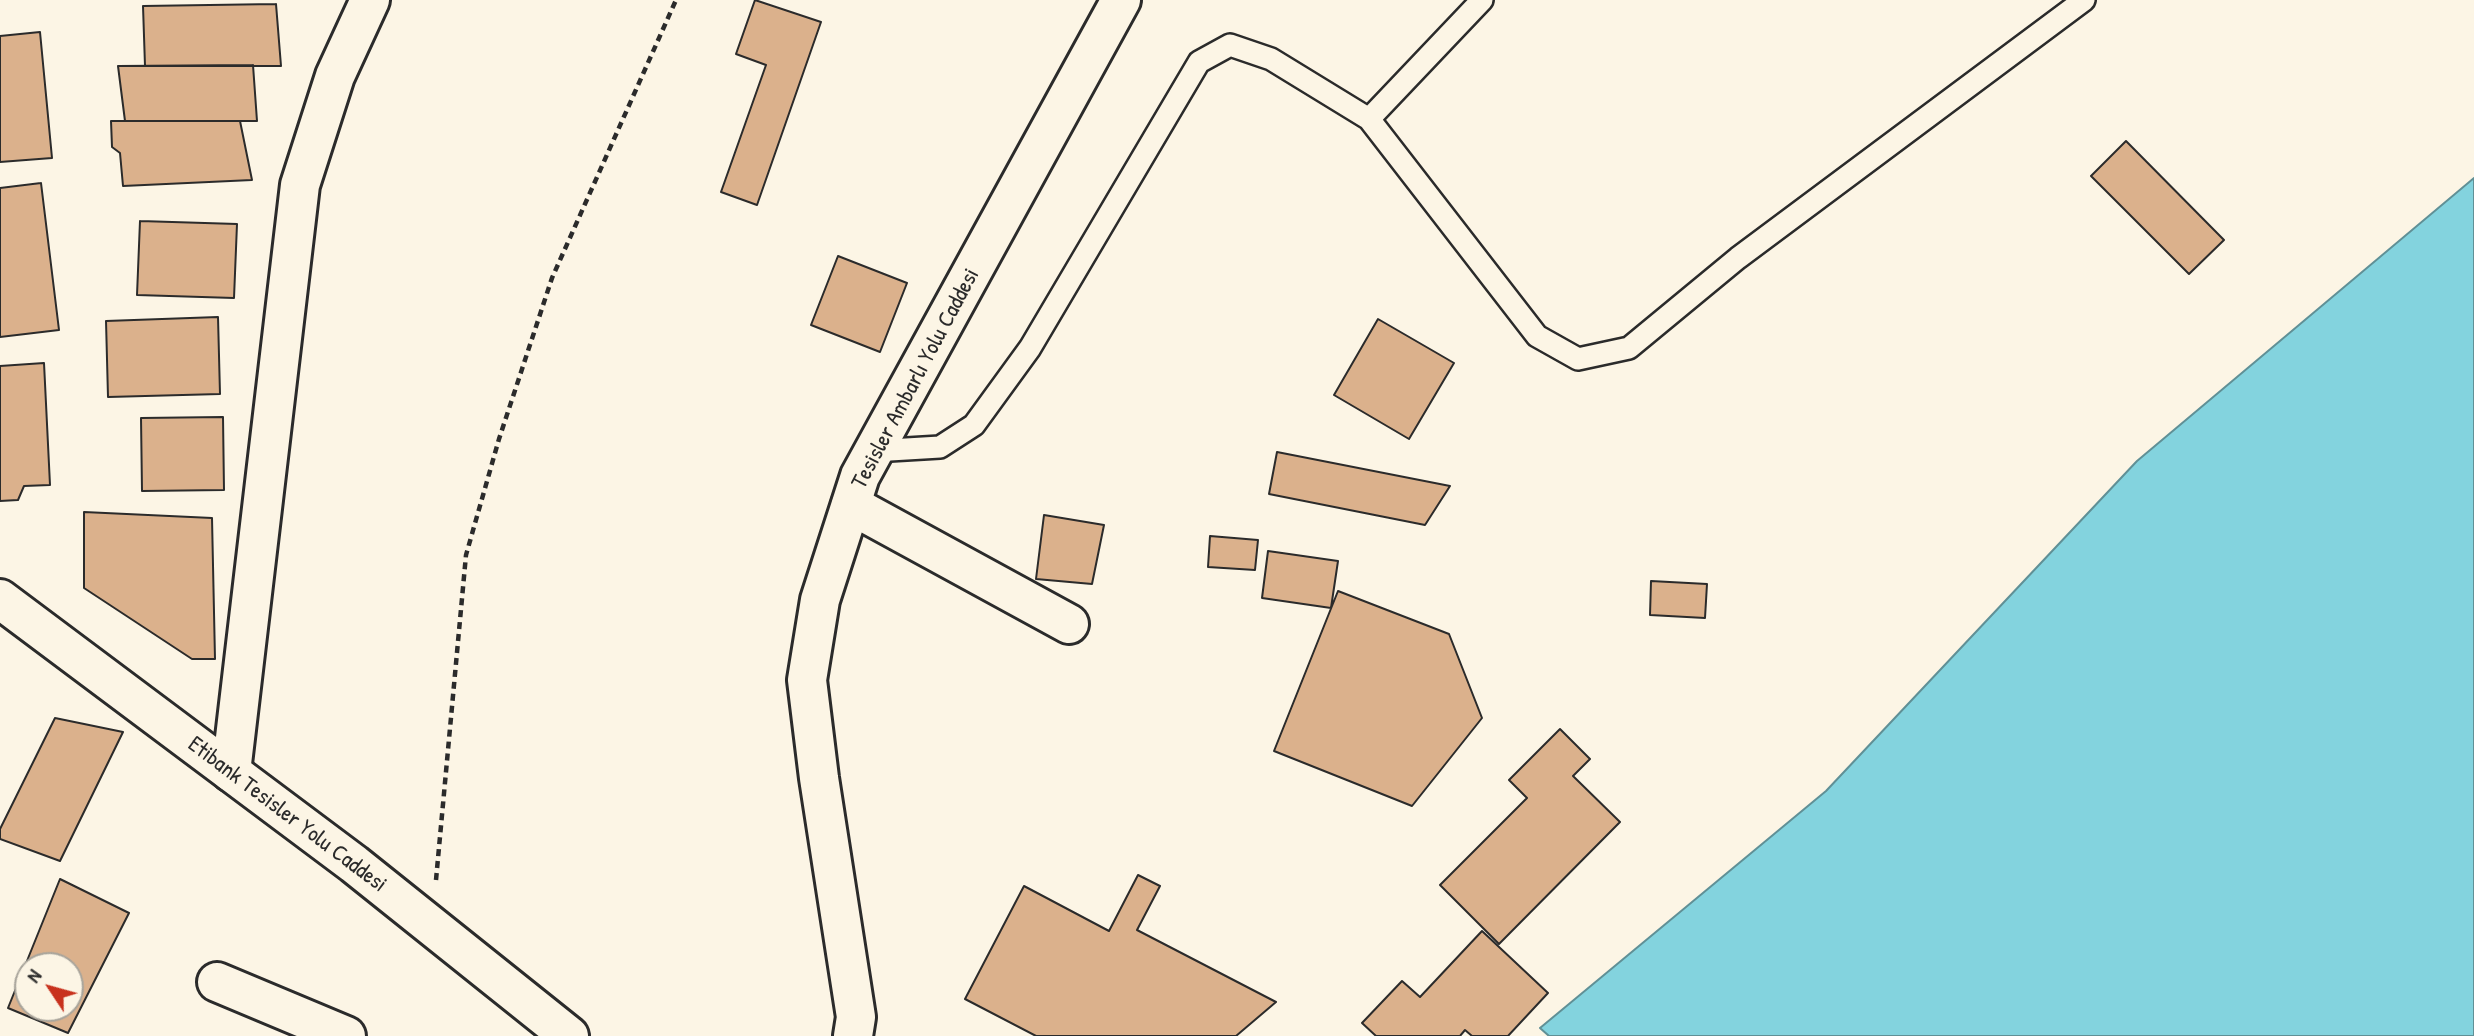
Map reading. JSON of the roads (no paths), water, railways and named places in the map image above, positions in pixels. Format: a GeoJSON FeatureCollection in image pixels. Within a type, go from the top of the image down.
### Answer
{"type":"FeatureCollection","features":[{"type":"Feature","properties":{"kind":"street"},"geometry":{"type":"LineString","coordinates":[[231,772],[300,185],[335,76],[370,0]]}},
{"type":"Feature","properties":{"kind":"street","name":"Tesisler Ambarlı Yolu Caddesi"},"geometry":{"type":"LineString","coordinates":[[853,1036],[856,1017],[818,778],[807,680],[820,600],[860,476],[1121,0]]}},
{"type":"Feature","properties":{"kind":"street"},"geometry":{"type":"LineString","coordinates":[[850,505],[1069,624]]}},
{"type":"Feature","properties":{"kind":"street","name":"Etibank Tesisler Yolu Caddesi"},"geometry":{"type":"LineString","coordinates":[[0,599],[432,926],[569,1036]]}},
{"type":"Feature","properties":{"kind":"street"},"geometry":{"type":"LineString","coordinates":[[217,982],[288,1025],[346,1036]]}},
{"type":"Feature","properties":{"kind":"lane"},"geometry":{"type":"LineString","coordinates":[[1369,119],[1482,0]]}},
{"type":"Feature","properties":{"kind":"lane"},"geometry":{"type":"LineString","coordinates":[[873,452],[940,447],[974,425],[1030,348],[1199,62],[1230,45],[1271,59],[1369,119],[1537,336],[1578,359],[1629,348],[1738,258],[2084,0]]}},
{"type":"Feature","properties":{"kind":"water"},"geometry":{"type":"Polygon","coordinates":[[[2474,178],[2474,1036],[1549,1036],[1540,1028],[1826,791],[2137,461],[2474,178]]]}}]}
